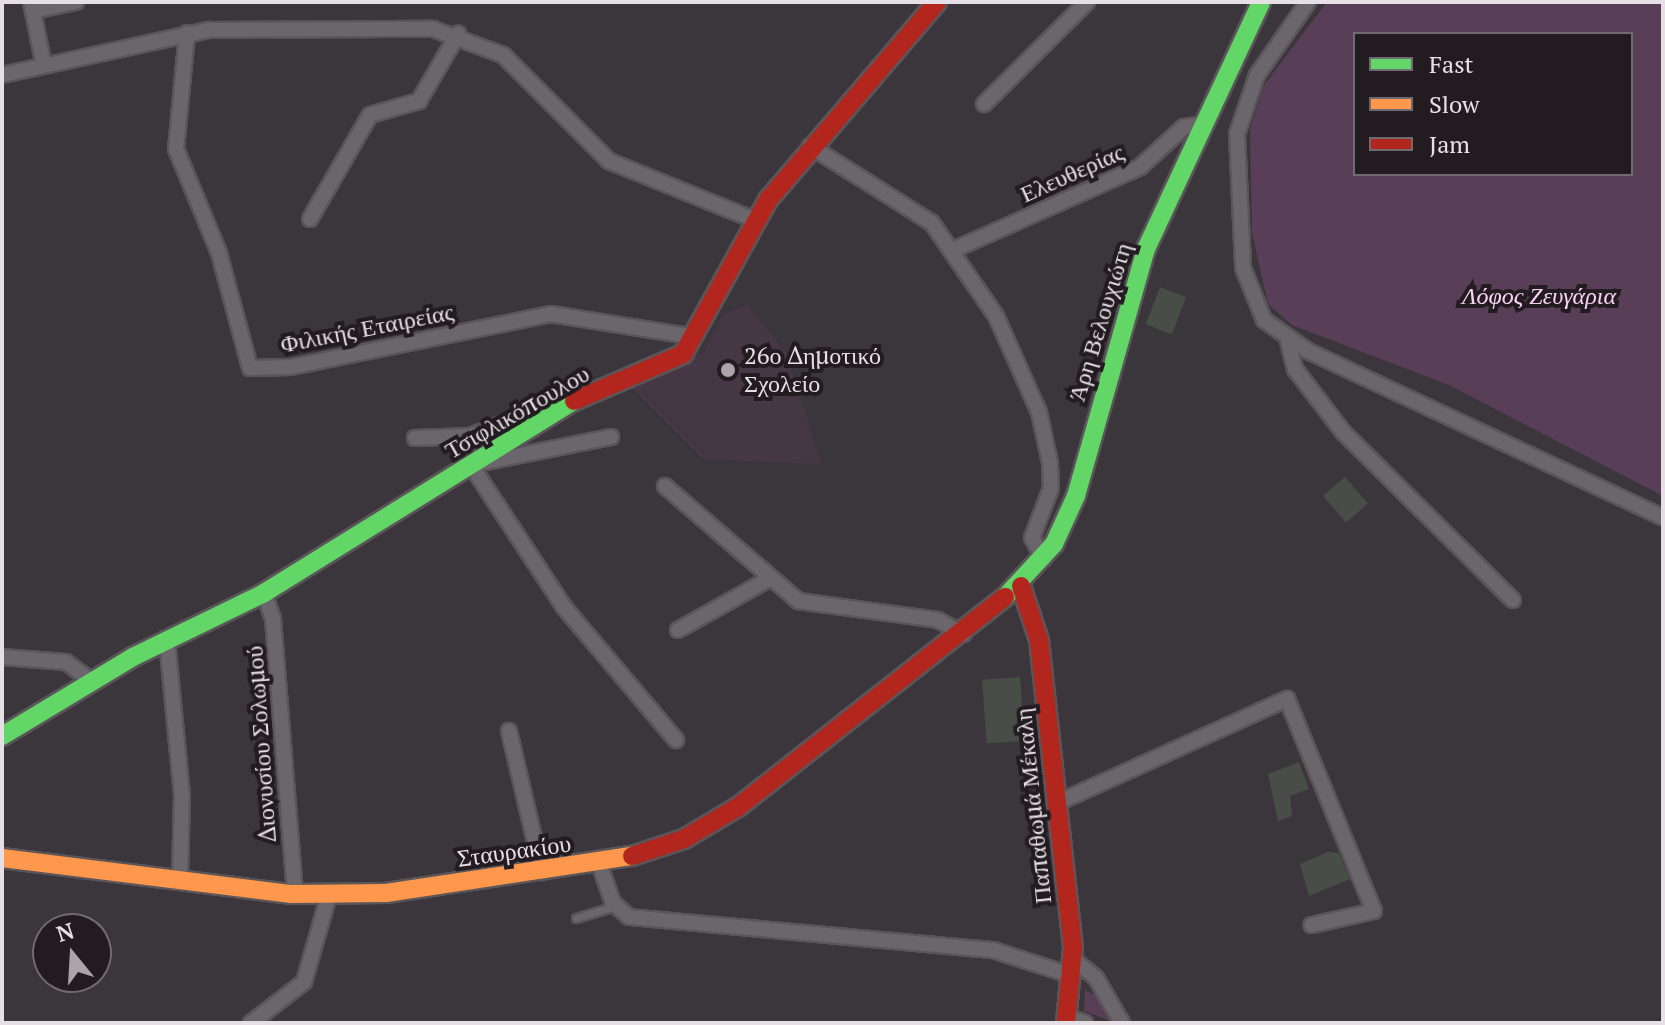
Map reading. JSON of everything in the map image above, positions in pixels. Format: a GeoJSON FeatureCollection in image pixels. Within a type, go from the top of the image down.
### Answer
{"type":"FeatureCollection","features":[{"type":"Feature","properties":{"kind":"street"},"geometry":{"type":"LineString","coordinates":[[44,66],[32,6],[76,2]]}},
{"type":"Feature","properties":{"kind":"street","name":"Τσιφλικόπουλου"},"geometry":{"type":"LineString","coordinates":[[2,736],[91,681],[264,593],[582,398],[672,361],[694,337],[754,220],[810,146],[937,2]]}},
{"type":"Feature","properties":{"kind":"street"},"geometry":{"type":"LineString","coordinates":[[984,104],[1087,2]]}},
{"type":"Feature","properties":{"kind":"street","name":"Άρη Βελουχιώτη"},"geometry":{"type":"LineString","coordinates":[[963,634],[1021,586],[1044,559],[1070,511],[1136,276],[1198,125],[1261,2]]}},
{"type":"Feature","properties":{"kind":"street"},"geometry":{"type":"LineString","coordinates":[[1308,2],[1257,75],[1236,144],[1245,279],[1264,320],[1288,341],[1663,517]]}},
{"type":"Feature","properties":{"kind":"street"},"geometry":{"type":"LineString","coordinates":[[2,75],[187,33],[316,24],[458,34],[512,63],[597,154],[754,220]]}},
{"type":"Feature","properties":{"kind":"street","name":"Φιλικής Εταιρείας"},"geometry":{"type":"LineString","coordinates":[[187,33],[176,149],[219,253],[250,368],[291,367],[551,314],[694,337]]}},
{"type":"Feature","properties":{"kind":"street"},"geometry":{"type":"LineString","coordinates":[[310,219],[370,115],[419,101],[458,34]]}},
{"type":"Feature","properties":{"kind":"street","name":"Ελευθερίας"},"geometry":{"type":"LineString","coordinates":[[953,250],[1140,167],[1184,127],[1198,125]]}},
{"type":"Feature","properties":{"kind":"street"},"geometry":{"type":"LineString","coordinates":[[810,146],[920,212],[953,250],[996,316],[1039,412],[1052,479],[1032,542],[1044,559]]}},
{"type":"Feature","properties":{"kind":"street"},"geometry":{"type":"LineString","coordinates":[[1288,341],[1303,383],[1351,441],[1513,600]]}},
{"type":"Feature","properties":{"kind":"street"},"geometry":{"type":"LineString","coordinates":[[415,438],[470,436],[582,398]]}},
{"type":"Feature","properties":{"kind":"street"},"geometry":{"type":"LineString","coordinates":[[611,437],[471,465],[564,607],[676,740]]}},
{"type":"Feature","properties":{"kind":"street"},"geometry":{"type":"LineString","coordinates":[[665,486],[769,579],[811,605],[938,620],[963,634]]}},
{"type":"Feature","properties":{"kind":"street"},"geometry":{"type":"LineString","coordinates":[[678,630],[769,579]]}},
{"type":"Feature","properties":{"kind":"street","name":"Παπαθωμά Μέκαλη"},"geometry":{"type":"LineString","coordinates":[[1021,586],[1039,640],[1073,968],[1073,1021]]}},
{"type":"Feature","properties":{"kind":"street","name":"Διονυσίου Σολωμού"},"geometry":{"type":"LineString","coordinates":[[264,593],[273,619],[295,894]]}},
{"type":"Feature","properties":{"kind":"street","name":"Σταυρακίου"},"geometry":{"type":"LineString","coordinates":[[2,858],[295,894],[329,895],[599,863],[665,847],[710,825],[963,634]]}},
{"type":"Feature","properties":{"kind":"street"},"geometry":{"type":"LineString","coordinates":[[167,640],[182,795],[180,879]]}},
{"type":"Feature","properties":{"kind":"street"},"geometry":{"type":"LineString","coordinates":[[2,657],[66,662],[91,681]]}},
{"type":"Feature","properties":{"kind":"street"},"geometry":{"type":"LineString","coordinates":[[1055,804],[1287,699],[1374,911],[1312,925]]}},
{"type":"Feature","properties":{"kind":"street"},"geometry":{"type":"LineString","coordinates":[[509,731],[542,872]]}},
{"type":"Feature","properties":{"kind":"street"},"geometry":{"type":"LineString","coordinates":[[599,863],[615,906],[629,917],[993,950],[1073,968],[1096,978],[1122,1023]]}},
{"type":"Feature","properties":{"kind":"street"},"geometry":{"type":"LineString","coordinates":[[251,1023],[304,982],[329,895]]}},
{"type":"Feature","properties":{"kind":"lane"},"geometry":{"type":"LineString","coordinates":[[576,918],[615,906]]}},
{"type":"Feature","properties":{"kind":"shaded area","name":"26ο Δημοτικό Σχολείο"},"geometry":{"type":"Polygon","coordinates":[[[747,305],[787,354],[821,464],[703,459],[630,386],[704,352],[723,315],[747,305]]]}},
{"type":"Feature","properties":{"kind":"green space","name":"Λόφος Ζευγάρια"},"geometry":{"type":"Polygon","coordinates":[[[1327,2],[1663,2],[1663,496],[1449,385],[1292,325],[1268,304],[1252,233],[1250,129],[1264,85],[1327,2]]]}},
{"type":"Feature","properties":{"kind":"green space"},"geometry":{"type":"Polygon","coordinates":[[[1085,990],[1102,999],[1116,1023],[1084,1011],[1085,990]]]}},
{"type":"Feature","properties":{"kind":"building"},"geometry":{"type":"Polygon","coordinates":[[[1160,287],[1186,297],[1172,334],[1146,324],[1160,287]]]}},
{"type":"Feature","properties":{"kind":"building"},"geometry":{"type":"Polygon","coordinates":[[[1345,477],[1368,503],[1346,522],[1323,496],[1345,477]]]}},
{"type":"Feature","properties":{"kind":"building"},"geometry":{"type":"Polygon","coordinates":[[[1020,677],[1024,741],[987,743],[982,680],[1020,677]]]}},
{"type":"Feature","properties":{"kind":"building"},"geometry":{"type":"Polygon","coordinates":[[[1299,762],[1309,789],[1290,796],[1292,816],[1278,821],[1268,774],[1299,762]]]}},
{"type":"Feature","properties":{"kind":"building"},"geometry":{"type":"Polygon","coordinates":[[[1328,852],[1339,853],[1350,879],[1309,896],[1300,864],[1328,852]]]}},
{"type":"Feature","properties":{"kind":"traffic: fast"},"geometry":{"type":"LineString","coordinates":[[1005,597],[1054,544],[1076,496],[1146,249],[1261,2]]}},
{"type":"Feature","properties":{"kind":"traffic: fast"},"geometry":{"type":"LineString","coordinates":[[2,736],[133,657],[264,593],[574,401]]}},
{"type":"Feature","properties":{"kind":"traffic: slow"},"geometry":{"type":"LineString","coordinates":[[2,858],[292,894],[386,893],[632,856]]}},
{"type":"Feature","properties":{"kind":"traffic: jam"},"geometry":{"type":"LineString","coordinates":[[574,401],[683,354],[768,200],[937,2]]}},
{"type":"Feature","properties":{"kind":"traffic: jam"},"geometry":{"type":"LineString","coordinates":[[1021,586],[1039,640],[1073,947],[1066,1023]]}},
{"type":"Feature","properties":{"kind":"traffic: jam"},"geometry":{"type":"LineString","coordinates":[[632,856],[684,839],[738,807],[1005,597]]}},
{"type":"Feature","properties":{"kind":"place","name":"26ο Δημοτικό Σχολείο"},"geometry":{"type":"Point","coordinates":[728,370]}}]}
